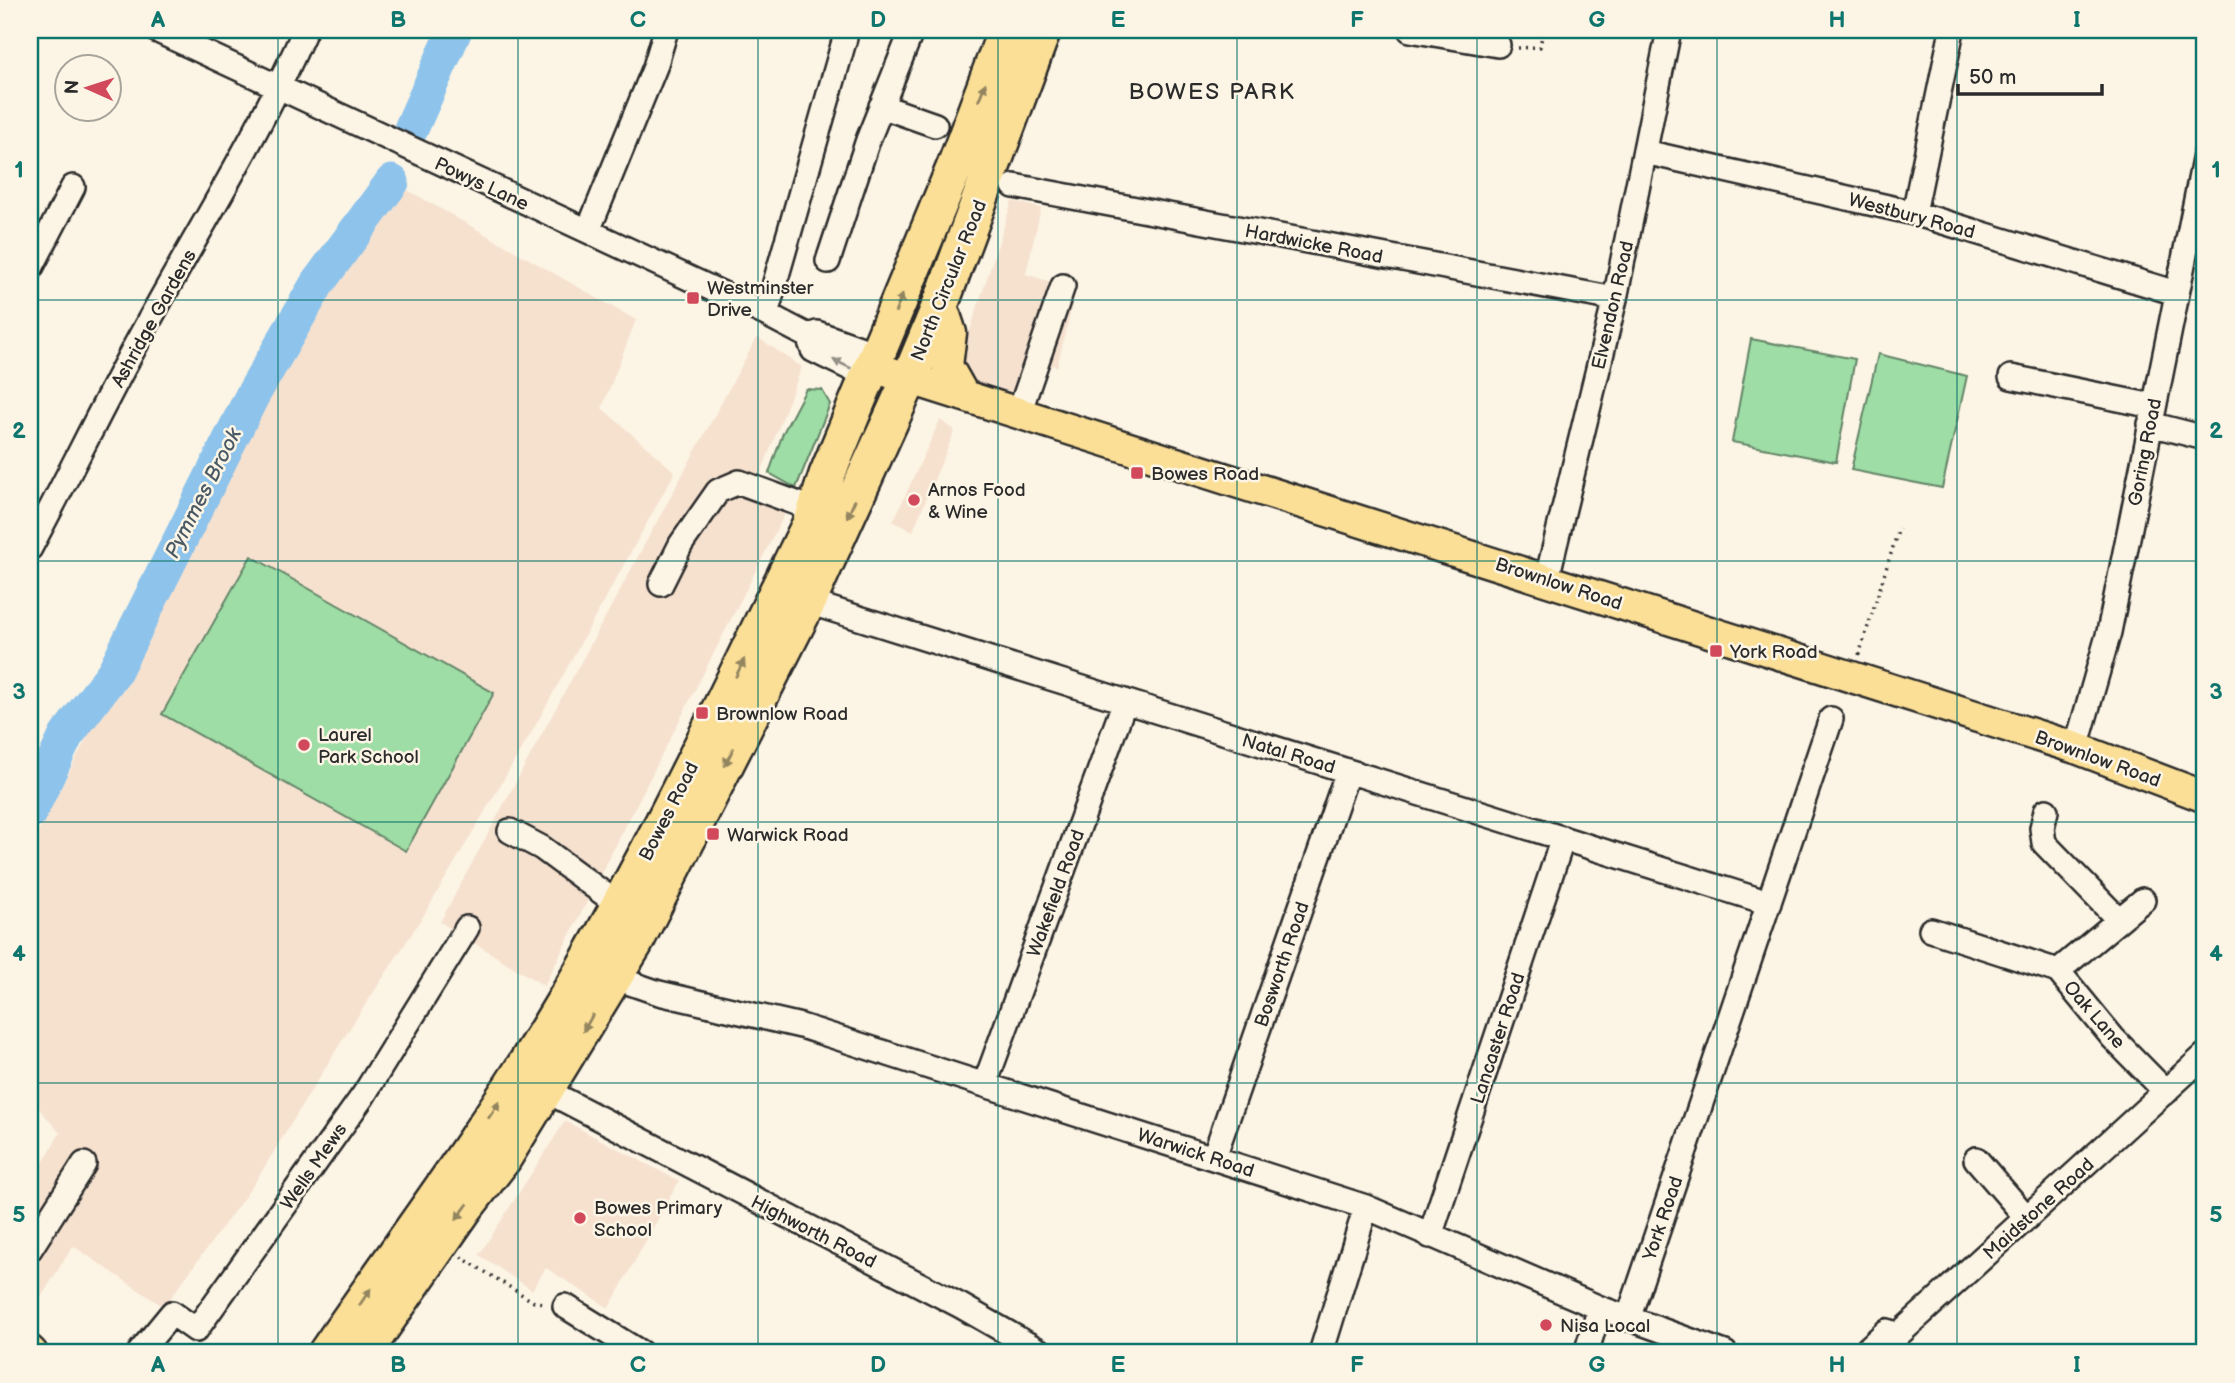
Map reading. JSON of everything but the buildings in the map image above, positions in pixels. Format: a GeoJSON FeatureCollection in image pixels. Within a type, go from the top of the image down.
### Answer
{"type":"FeatureCollection","features":[{"type":"Feature","properties":{"kind":"highway","name":"Bowes Road"},"geometry":{"type":"LineString","coordinates":[[364,1353],[438,1245],[503,1159],[547,1091],[599,972],[619,905],[813,518],[827,475],[873,367],[1006,30]]}},
{"type":"Feature","properties":{"kind":"highway"},"geometry":{"type":"LineString","coordinates":[[1001,184],[1043,30]]}},
{"type":"Feature","properties":{"kind":"highway","name":"North Circular Road"},"geometry":{"type":"LineString","coordinates":[[909,380],[941,303],[1001,184]]}},
{"type":"Feature","properties":{"kind":"highway","name":"Bowes Road"},"geometry":{"type":"LineString","coordinates":[[326,1353],[450,1178],[550,1025],[599,972],[635,943],[808,602],[909,380]]}},
{"type":"Feature","properties":{"kind":"main road"},"geometry":{"type":"LineString","coordinates":[[941,303],[951,334],[947,366],[964,396]]}},
{"type":"Feature","properties":{"kind":"main road","name":"Powys Lane"},"geometry":{"type":"LineString","coordinates":[[873,367],[909,380]]}},
{"type":"Feature","properties":{"kind":"main road"},"geometry":{"type":"LineString","coordinates":[[813,518],[840,478],[880,390],[886,382],[909,380]]}},
{"type":"Feature","properties":{"kind":"main road","name":"Brownlow Road"},"geometry":{"type":"LineString","coordinates":[[909,380],[1547,578],[2076,748],[2205,797]]}},
{"type":"Feature","properties":{"kind":"street","name":"Powys Lane"},"geometry":{"type":"LineString","coordinates":[[156,30],[766,314],[808,336],[813,350],[856,371],[873,367]]}},
{"type":"Feature","properties":{"kind":"street","name":"Ashridge Gardens"},"geometry":{"type":"LineString","coordinates":[[30,548],[134,348],[219,203],[279,88],[305,30]]}},
{"type":"Feature","properties":{"kind":"street"},"geometry":{"type":"LineString","coordinates":[[588,231],[654,67],[666,30]]}},
{"type":"Feature","properties":{"kind":"street"},"geometry":{"type":"LineString","coordinates":[[828,261],[881,106],[912,30]]}},
{"type":"Feature","properties":{"kind":"street"},"geometry":{"type":"LineString","coordinates":[[1409,30],[1498,45]]}},
{"type":"Feature","properties":{"kind":"street","name":"Elvendon Road"},"geometry":{"type":"LineString","coordinates":[[1547,578],[1615,299],[1669,30]]}},
{"type":"Feature","properties":{"kind":"street"},"geometry":{"type":"LineString","coordinates":[[1914,213],[1952,30]]}},
{"type":"Feature","properties":{"kind":"street"},"geometry":{"type":"LineString","coordinates":[[766,314],[845,38]]}},
{"type":"Feature","properties":{"kind":"street"},"geometry":{"type":"LineString","coordinates":[[881,106],[935,125]]}},
{"type":"Feature","properties":{"kind":"street","name":"Westbury Road"},"geometry":{"type":"LineString","coordinates":[[1645,152],[1914,213],[2176,293]]}},
{"type":"Feature","properties":{"kind":"street","name":"Goring Road"},"geometry":{"type":"LineString","coordinates":[[2076,748],[2109,632],[2205,155]]}},
{"type":"Feature","properties":{"kind":"street","name":"Hardwicke Road"},"geometry":{"type":"LineString","coordinates":[[1001,184],[1615,299]]}},
{"type":"Feature","properties":{"kind":"street"},"geometry":{"type":"LineString","coordinates":[[30,270],[73,187]]}},
{"type":"Feature","properties":{"kind":"street"},"geometry":{"type":"LineString","coordinates":[[1018,413],[1063,286]]}},
{"type":"Feature","properties":{"kind":"street"},"geometry":{"type":"LineString","coordinates":[[2011,377],[2152,415],[2205,438]]}},
{"type":"Feature","properties":{"kind":"street"},"geometry":{"type":"LineString","coordinates":[[661,584],[681,544],[718,491],[739,482],[799,504],[813,518]]}},
{"type":"Feature","properties":{"kind":"street","name":"Natal Road"},"geometry":{"type":"LineString","coordinates":[[808,602],[1769,903]]}},
{"type":"Feature","properties":{"kind":"street","name":"Wakefield Road"},"geometry":{"type":"LineString","coordinates":[[985,1084],[1125,701]]}},
{"type":"Feature","properties":{"kind":"street","name":"York Road"},"geometry":{"type":"LineString","coordinates":[[1628,1319],[1831,719]]}},
{"type":"Feature","properties":{"kind":"street","name":"Bosworth Road"},"geometry":{"type":"LineString","coordinates":[[1214,1157],[1348,771]]}},
{"type":"Feature","properties":{"kind":"street"},"geometry":{"type":"LineString","coordinates":[[2046,811],[2042,828],[2044,843],[2119,920]]}},
{"type":"Feature","properties":{"kind":"street"},"geometry":{"type":"LineString","coordinates":[[510,831],[542,848],[619,905]]}},
{"type":"Feature","properties":{"kind":"street","name":"Lancaster Road"},"geometry":{"type":"LineString","coordinates":[[1430,1236],[1563,838]]}},
{"type":"Feature","properties":{"kind":"street"},"geometry":{"type":"LineString","coordinates":[[2058,971],[2143,900]]}},
{"type":"Feature","properties":{"kind":"street","name":"Wells Mews"},"geometry":{"type":"LineString","coordinates":[[139,1353],[172,1313],[196,1330],[363,1096],[467,928]]}},
{"type":"Feature","properties":{"kind":"street","name":"Oak Lane"},"geometry":{"type":"LineString","coordinates":[[1931,930],[2058,971],[2113,1038],[2166,1092]]}},
{"type":"Feature","properties":{"kind":"street","name":"Warwick Road"},"geometry":{"type":"LineString","coordinates":[[599,972],[659,993],[801,1026],[1366,1207],[1600,1308],[1725,1353]]}},
{"type":"Feature","properties":{"kind":"street","name":"Maidstone Road"},"geometry":{"type":"LineString","coordinates":[[1866,1350],[1887,1331],[1898,1335],[2205,1055]]}},
{"type":"Feature","properties":{"kind":"street","name":"Highworth Road"},"geometry":{"type":"LineString","coordinates":[[547,1091],[961,1306],[1043,1353]]}},
{"type":"Feature","properties":{"kind":"street"},"geometry":{"type":"LineString","coordinates":[[1976,1159],[2027,1218]]}},
{"type":"Feature","properties":{"kind":"street"},"geometry":{"type":"LineString","coordinates":[[30,1249],[84,1164]]}},
{"type":"Feature","properties":{"kind":"street"},"geometry":{"type":"LineString","coordinates":[[1321,1353],[1366,1207]]}},
{"type":"Feature","properties":{"kind":"street"},"geometry":{"type":"LineString","coordinates":[[565,1306],[641,1353]]}},
{"type":"Feature","properties":{"kind":"street"},"geometry":{"type":"LineString","coordinates":[[1586,1353],[1600,1308]]}},
{"type":"Feature","properties":{"kind":"path"},"geometry":{"type":"LineString","coordinates":[[1498,45],[1530,50],[1540,47],[1543,30]]}},
{"type":"Feature","properties":{"kind":"path"},"geometry":{"type":"LineString","coordinates":[[1853,677],[1899,528]]}},
{"type":"Feature","properties":{"kind":"path"},"geometry":{"type":"LineString","coordinates":[[438,1245],[534,1302],[565,1306]]}},
{"type":"Feature","properties":{"kind":"shaded area","name":"Laurel Park School"},"geometry":{"type":"Polygon","coordinates":[[[404,188],[636,320],[602,408],[675,472],[534,728],[424,915],[343,1039],[254,1184],[164,1307],[73,1246],[30,1315],[30,1185],[60,1133],[30,1098],[30,847],[217,487],[326,295],[404,188]]]}},
{"type":"Feature","properties":{"kind":"shaded area"},"geometry":{"type":"Polygon","coordinates":[[[1012,201],[1041,208],[1026,274],[1076,290],[1057,367],[1033,358],[1019,394],[955,376],[1012,201]]]}},
{"type":"Feature","properties":{"kind":"shaded area"},"geometry":{"type":"Polygon","coordinates":[[[757,337],[802,367],[760,476],[794,496],[544,986],[440,922],[757,337]]]}},
{"type":"Feature","properties":{"kind":"shaded area"},"geometry":{"type":"Polygon","coordinates":[[[940,420],[955,430],[913,531],[893,522],[940,420]]]}},
{"type":"Feature","properties":{"kind":"shaded area","name":"Bowes Primary School"},"geometry":{"type":"Polygon","coordinates":[[[565,1121],[679,1181],[609,1308],[546,1268],[532,1290],[479,1255],[565,1121]]]}},
{"type":"Feature","properties":{"kind":"green space"},"geometry":{"type":"Polygon","coordinates":[[[1751,339],[1855,359],[1836,462],[1732,442],[1751,339]]]}},
{"type":"Feature","properties":{"kind":"green space"},"geometry":{"type":"Polygon","coordinates":[[[1878,354],[1967,376],[1942,488],[1851,470],[1878,354]]]}},
{"type":"Feature","properties":{"kind":"green space"},"geometry":{"type":"Polygon","coordinates":[[[806,389],[822,390],[830,404],[796,488],[769,473],[783,433],[806,389]]]}},
{"type":"Feature","properties":{"kind":"green space"},"geometry":{"type":"Polygon","coordinates":[[[251,556],[494,693],[406,851],[162,714],[251,556]]]}},
{"type":"Feature","properties":{"kind":"waterway","name":"Pymmes Brook"},"geometry":{"type":"LineString","coordinates":[[411,129],[455,30]]}},
{"type":"Feature","properties":{"kind":"waterway","name":"Pymmes Brook"},"geometry":{"type":"LineString","coordinates":[[30,812],[66,736],[114,672],[252,396],[317,284],[392,182]]}},
{"type":"Feature","properties":{"kind":"place","name":"Westminster Drive"},"geometry":{"type":"Point","coordinates":[693,298]}},
{"type":"Feature","properties":{"kind":"place","name":"Bowes Road"},"geometry":{"type":"Point","coordinates":[1137,473]}},
{"type":"Feature","properties":{"kind":"place","name":"Arnos Food & Wine"},"geometry":{"type":"Point","coordinates":[914,500]}},
{"type":"Feature","properties":{"kind":"place","name":"York Road"},"geometry":{"type":"Point","coordinates":[1716,651]}},
{"type":"Feature","properties":{"kind":"place","name":"Brownlow Road"},"geometry":{"type":"Point","coordinates":[702,713]}},
{"type":"Feature","properties":{"kind":"place","name":"Laurel Park School"},"geometry":{"type":"Point","coordinates":[304,745]}},
{"type":"Feature","properties":{"kind":"place","name":"Warwick Road"},"geometry":{"type":"Point","coordinates":[713,834]}},
{"type":"Feature","properties":{"kind":"place","name":"Bowes Primary School"},"geometry":{"type":"Point","coordinates":[580,1218]}},
{"type":"Feature","properties":{"kind":"place","name":"Nisa Local"},"geometry":{"type":"Point","coordinates":[1546,1325]}},
{"type":"Feature","properties":{"kind":"district","name":"BOWES PARK"},"geometry":{"type":"Point","coordinates":[1212,91]}}]}
